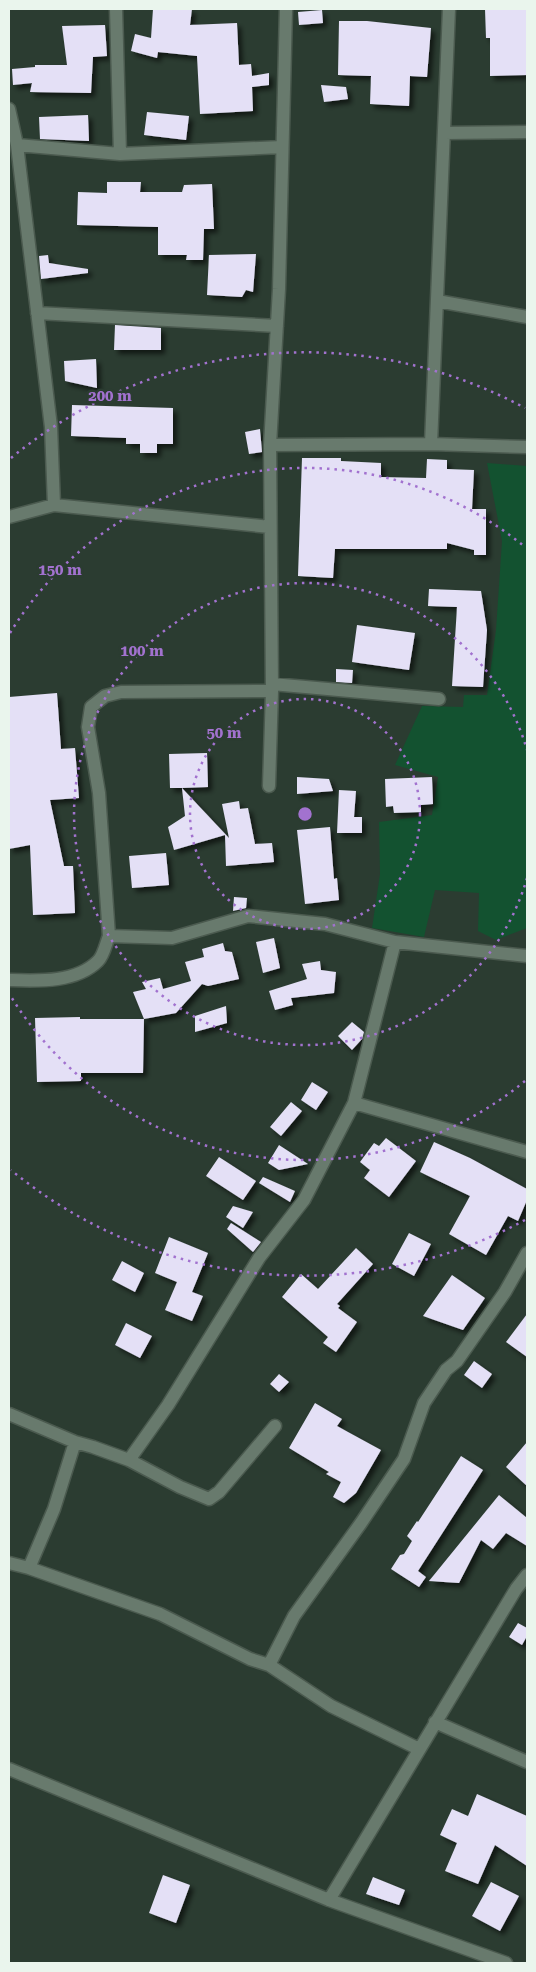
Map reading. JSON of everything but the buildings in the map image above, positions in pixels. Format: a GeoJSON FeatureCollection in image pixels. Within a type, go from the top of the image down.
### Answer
{"type":"FeatureCollection","features":[{"type":"Feature","properties":{"kind":"street"},"geometry":{"type":"LineString","coordinates":[[116,9],[120,154]]}},
{"type":"Feature","properties":{"kind":"street"},"geometry":{"type":"LineString","coordinates":[[269,786],[272,688],[270,445],[277,326],[286,9]]}},
{"type":"Feature","properties":{"kind":"street"},"geometry":{"type":"LineString","coordinates":[[431,444],[449,9]]}},
{"type":"Feature","properties":{"kind":"street"},"geometry":{"type":"LineString","coordinates":[[9,109],[17,145],[51,427],[54,505]]}},
{"type":"Feature","properties":{"kind":"street"},"geometry":{"type":"LineString","coordinates":[[444,133],[527,132]]}},
{"type":"Feature","properties":{"kind":"street"},"geometry":{"type":"LineString","coordinates":[[17,145],[120,154],[282,147]]}},
{"type":"Feature","properties":{"kind":"street"},"geometry":{"type":"LineString","coordinates":[[437,301],[527,317]]}},
{"type":"Feature","properties":{"kind":"street"},"geometry":{"type":"LineString","coordinates":[[37,313],[277,326]]}},
{"type":"Feature","properties":{"kind":"street"},"geometry":{"type":"LineString","coordinates":[[270,445],[431,444],[527,448]]}},
{"type":"Feature","properties":{"kind":"street"},"geometry":{"type":"LineString","coordinates":[[9,516],[54,505],[270,526]]}},
{"type":"Feature","properties":{"kind":"street"},"geometry":{"type":"LineString","coordinates":[[9,980],[44,981],[79,974],[99,960],[110,936],[99,793],[88,727],[91,707],[105,696],[121,692],[272,688],[439,699]]}},
{"type":"Feature","properties":{"kind":"street"},"geometry":{"type":"LineString","coordinates":[[110,936],[172,938],[248,916],[325,924],[395,942],[527,956]]}},
{"type":"Feature","properties":{"kind":"street"},"geometry":{"type":"LineString","coordinates":[[128,1460],[168,1405],[259,1258],[304,1200],[354,1103],[395,942]]}},
{"type":"Feature","properties":{"kind":"street"},"geometry":{"type":"LineString","coordinates":[[354,1103],[527,1152]]}},
{"type":"Feature","properties":{"kind":"street"},"geometry":{"type":"LineString","coordinates":[[269,1665],[294,1616],[361,1523],[404,1459],[424,1403],[432,1389],[446,1370],[458,1361],[505,1292],[527,1253]]}},
{"type":"Feature","properties":{"kind":"street"},"geometry":{"type":"LineString","coordinates":[[9,1414],[74,1442],[128,1460],[180,1487],[209,1499],[219,1492],[276,1426]]}},
{"type":"Feature","properties":{"kind":"street"},"geometry":{"type":"LineString","coordinates":[[29,1568],[54,1509],[74,1442]]}},
{"type":"Feature","properties":{"kind":"street"},"geometry":{"type":"LineString","coordinates":[[9,1563],[29,1568],[160,1614],[250,1659],[269,1665],[331,1706],[419,1749]]}},
{"type":"Feature","properties":{"kind":"street"},"geometry":{"type":"LineString","coordinates":[[329,1900],[516,1589],[527,1575]]}},
{"type":"Feature","properties":{"kind":"street"},"geometry":{"type":"LineString","coordinates":[[435,1722],[527,1762]]}},
{"type":"Feature","properties":{"kind":"street"},"geometry":{"type":"LineString","coordinates":[[9,1769],[329,1900],[506,1963]]}},
{"type":"Feature","properties":{"kind":"green space"},"geometry":{"type":"Polygon","coordinates":[[[487,463],[527,466],[527,928],[496,940],[478,931],[479,893],[435,890],[424,937],[372,928],[380,874],[379,822],[432,815],[438,777],[395,765],[422,706],[463,707],[464,695],[487,695],[496,630],[502,541],[487,463]]]}}]}
